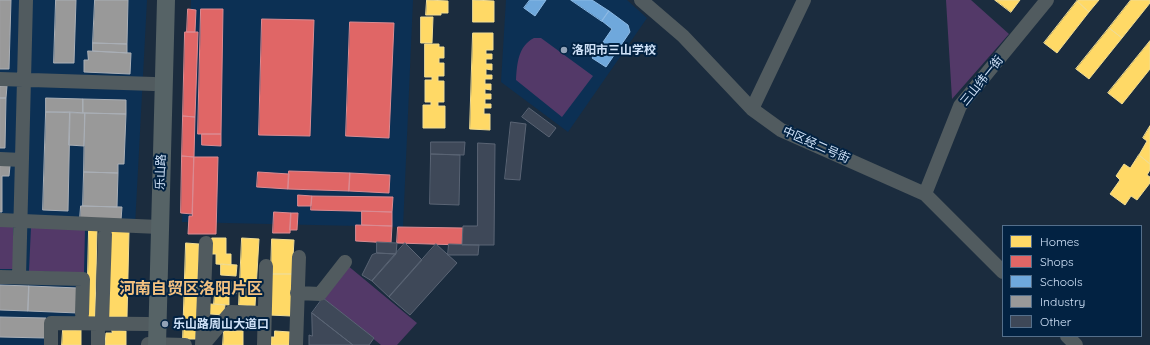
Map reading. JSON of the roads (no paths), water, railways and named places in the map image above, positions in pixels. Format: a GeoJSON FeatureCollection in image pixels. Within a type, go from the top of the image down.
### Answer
{"type":"FeatureCollection","features":[{"type":"Feature","properties":{"kind":"main road","name":"乐山路"},"geometry":{"type":"LineString","coordinates":[[152,344],[148,324],[155,227],[154,84],[156,0]]}},
{"type":"Feature","properties":{"kind":"main road","name":"乐山路"},"geometry":{"type":"LineString","coordinates":[[152,344],[155,227],[166,0]]}},
{"type":"Feature","properties":{"kind":"street"},"geometry":{"type":"LineString","coordinates":[[19,277],[26,0]]}},
{"type":"Feature","properties":{"kind":"street","name":"中区经二号街"},"geometry":{"type":"LineString","coordinates":[[641,0],[683,36],[752,109],[781,130],[925,194],[1002,271]]}},
{"type":"Feature","properties":{"kind":"street"},"geometry":{"type":"LineString","coordinates":[[752,109],[804,0]]}},
{"type":"Feature","properties":{"kind":"street","name":"三山纬一街"},"geometry":{"type":"LineString","coordinates":[[925,194],[960,106],[1047,0]]}},
{"type":"Feature","properties":{"kind":"street"},"geometry":{"type":"LineString","coordinates":[[0,79],[154,84]]}},
{"type":"Feature","properties":{"kind":"street"},"geometry":{"type":"LineString","coordinates":[[0,159],[22,160]]}},
{"type":"Feature","properties":{"kind":"street"},"geometry":{"type":"LineString","coordinates":[[0,220],[155,227]]}},
{"type":"Feature","properties":{"kind":"street"},"geometry":{"type":"LineString","coordinates":[[98,345],[105,234]]}},
{"type":"Feature","properties":{"kind":"street"},"geometry":{"type":"LineString","coordinates":[[202,345],[206,243]]}},
{"type":"Feature","properties":{"kind":"street"},"geometry":{"type":"LineString","coordinates":[[296,345],[299,257]]}},
{"type":"Feature","properties":{"kind":"street"},"geometry":{"type":"LineString","coordinates":[[297,293],[320,294],[345,262]]}},
{"type":"Feature","properties":{"kind":"street"},"geometry":{"type":"LineString","coordinates":[[264,345],[266,266]]}},
{"type":"Feature","properties":{"kind":"street"},"geometry":{"type":"LineString","coordinates":[[0,277],[83,279],[82,314]]}},
{"type":"Feature","properties":{"kind":"street"},"geometry":{"type":"LineString","coordinates":[[202,345],[231,312],[264,313]]}},
{"type":"Feature","properties":{"kind":"street"},"geometry":{"type":"LineString","coordinates":[[51,345],[51,323],[148,324]]}},
{"type":"Feature","properties":{"kind":"street"},"geometry":{"type":"LineString","coordinates":[[1068,337],[1076,345]]}},
{"type":"Feature","properties":{"kind":"street"},"geometry":{"type":"LineString","coordinates":[[152,344],[185,345]]}},
{"type":"Feature","properties":{"kind":"place","name":"洛阳市三山学校"},"geometry":{"type":"Point","coordinates":[564,50]}},
{"type":"Feature","properties":{"kind":"place","name":"乐山路周山大道口"},"geometry":{"type":"Point","coordinates":[165,324]}},
{"type":"Feature","properties":{"kind":"district","name":"河南自贸区洛阳片区"},"geometry":{"type":"Point","coordinates":[191,289]}}]}
